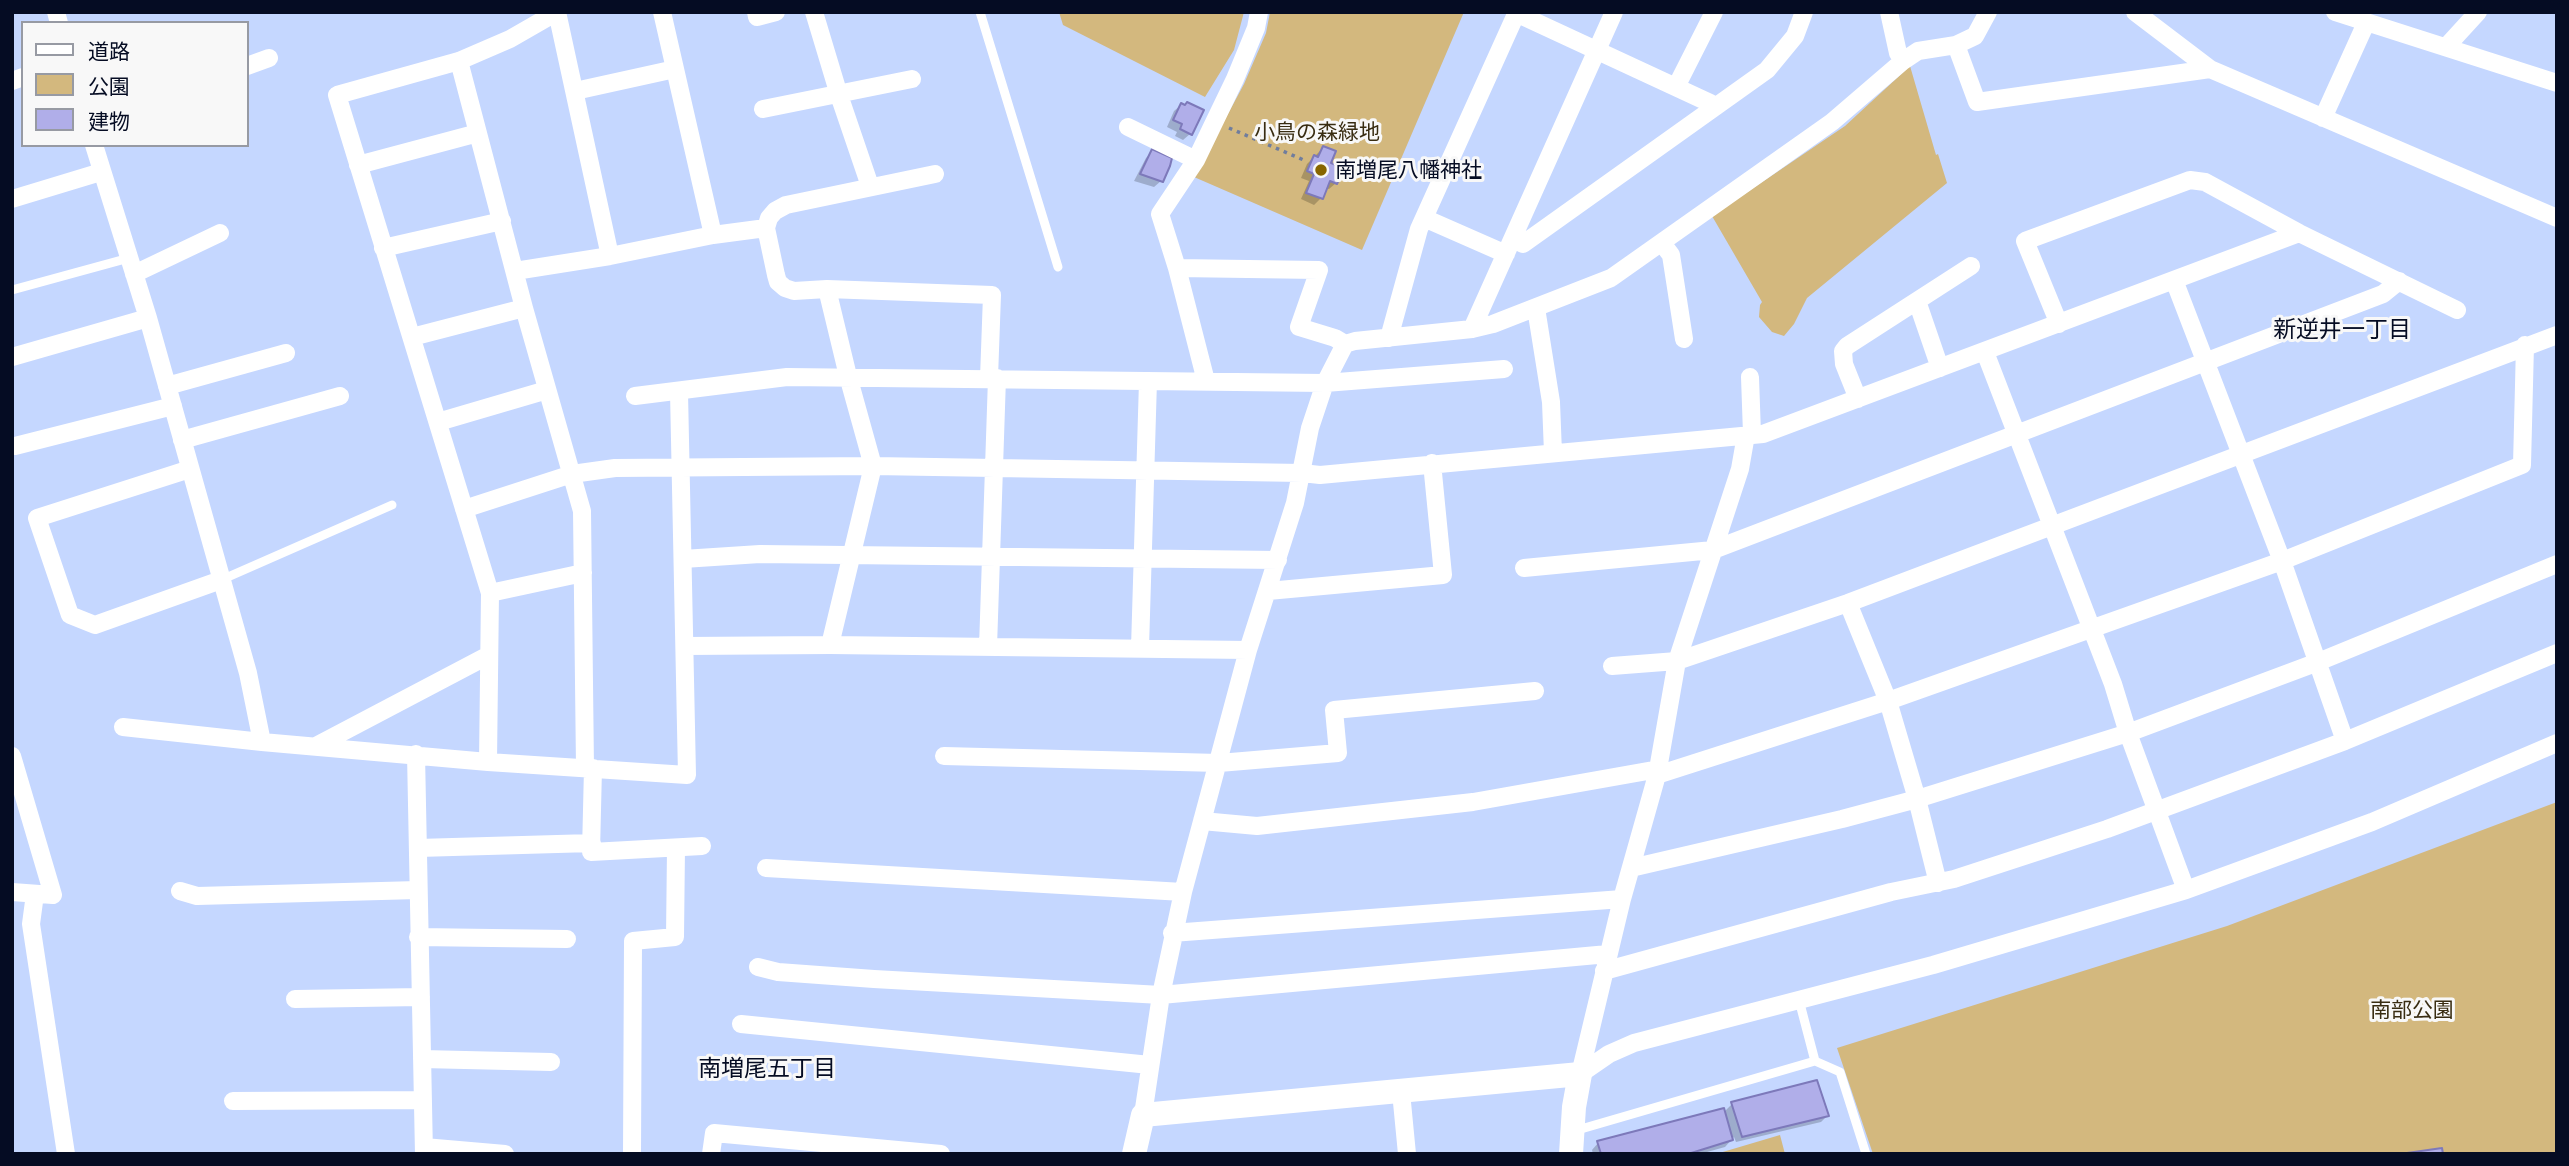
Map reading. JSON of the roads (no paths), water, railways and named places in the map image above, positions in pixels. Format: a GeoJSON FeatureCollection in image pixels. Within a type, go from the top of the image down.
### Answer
{"type":"FeatureCollection","features":[{"type":"Feature","properties":{"kind":"street"},"geometry":{"type":"LineString","coordinates":[[488,762],[489,593],[337,95],[459,61],[510,39],[557,12],[610,256]]}},
{"type":"Feature","properties":{"kind":"street"},"geometry":{"type":"LineString","coordinates":[[662,12],[713,235]]}},
{"type":"Feature","properties":{"kind":"street"},"geometry":{"type":"LineString","coordinates":[[756,12],[757,17],[776,12]]}},
{"type":"Feature","properties":{"kind":"street"},"geometry":{"type":"LineString","coordinates":[[814,12],[870,186]]}},
{"type":"Feature","properties":{"kind":"street"},"geometry":{"type":"LineString","coordinates":[[1206,381],[1160,214],[1196,160],[1240,66],[1256,28],[1259,12]]}},
{"type":"Feature","properties":{"kind":"street"},"geometry":{"type":"LineString","coordinates":[[1472,329],[1614,12]]}},
{"type":"Feature","properties":{"kind":"street"},"geometry":{"type":"LineString","coordinates":[[1675,87],[1714,12]]}},
{"type":"Feature","properties":{"kind":"street"},"geometry":{"type":"LineString","coordinates":[[1424,218],[1510,246],[1523,244],[1768,70],[1795,36],[1804,12]]}},
{"type":"Feature","properties":{"kind":"street"},"geometry":{"type":"LineString","coordinates":[[1889,12],[1898,53],[1903,61]]}},
{"type":"Feature","properties":{"kind":"street"},"geometry":{"type":"LineString","coordinates":[[1177,268],[1320,270],[1299,327],[1335,338],[1345,344],[1472,329],[1493,324],[1611,278],[1832,122],[1918,51],[1956,45],[1975,36],[1988,12]]}},
{"type":"Feature","properties":{"kind":"street"},"geometry":{"type":"LineString","coordinates":[[2135,12],[2210,69],[2557,218]]}},
{"type":"Feature","properties":{"kind":"street"},"geometry":{"type":"LineString","coordinates":[[2334,12],[2557,83]]}},
{"type":"Feature","properties":{"kind":"street"},"geometry":{"type":"LineString","coordinates":[[2445,47],[2478,12]]}},
{"type":"Feature","properties":{"kind":"street"},"geometry":{"type":"LineString","coordinates":[[1389,338],[1424,218],[1516,13],[1714,107]]}},
{"type":"Feature","properties":{"kind":"street"},"geometry":{"type":"LineString","coordinates":[[2323,118],[2366,23]]}},
{"type":"Feature","properties":{"kind":"street"},"geometry":{"type":"LineString","coordinates":[[1956,45],[1977,102],[2210,69]]}},
{"type":"Feature","properties":{"kind":"street"},"geometry":{"type":"LineString","coordinates":[[248,66],[269,58]]}},
{"type":"Feature","properties":{"kind":"street"},"geometry":{"type":"LineString","coordinates":[[459,61],[524,308],[582,511],[591,852],[702,846]]}},
{"type":"Feature","properties":{"kind":"street"},"geometry":{"type":"LineString","coordinates":[[575,91],[675,69]]}},
{"type":"Feature","properties":{"kind":"street"},"geometry":{"type":"LineString","coordinates":[[763,109],[912,79]]}},
{"type":"Feature","properties":{"kind":"street"},"geometry":{"type":"LineString","coordinates":[[1128,127],[1196,160]]}},
{"type":"Feature","properties":{"kind":"street"},"geometry":{"type":"LineString","coordinates":[[358,165],[478,133]]}},
{"type":"Feature","properties":{"kind":"street"},"geometry":{"type":"LineString","coordinates":[[95,147],[173,406],[248,673],[262,742]]}},
{"type":"Feature","properties":{"kind":"street"},"geometry":{"type":"LineString","coordinates":[[12,200],[102,172]]}},
{"type":"Feature","properties":{"kind":"street"},"geometry":{"type":"LineString","coordinates":[[935,174],[786,205],[775,211],[766,228],[778,282],[794,291],[827,289],[992,295],[993,468],[989,648]]}},
{"type":"Feature","properties":{"kind":"street"},"geometry":{"type":"LineString","coordinates":[[2059,324],[2025,241],[2190,180],[2205,182],[2299,233],[2457,310]]}},
{"type":"Feature","properties":{"kind":"street"},"geometry":{"type":"LineString","coordinates":[[383,248],[502,220]]}},
{"type":"Feature","properties":{"kind":"street"},"geometry":{"type":"LineString","coordinates":[[515,271],[766,228]]}},
{"type":"Feature","properties":{"kind":"street"},"geometry":{"type":"LineString","coordinates":[[131,266],[220,233]]}},
{"type":"Feature","properties":{"kind":"street"},"geometry":{"type":"LineString","coordinates":[[464,509],[572,474],[615,468],[873,466],[1320,475],[1763,434],[2299,233]]}},
{"type":"Feature","properties":{"kind":"street"},"geometry":{"type":"LineString","coordinates":[[1662,243],[1671,255],[1684,339]]}},
{"type":"Feature","properties":{"kind":"street"},"geometry":{"type":"LineString","coordinates":[[1858,399],[1844,364],[1843,351],[1847,346],[1971,266]]}},
{"type":"Feature","properties":{"kind":"street"},"geometry":{"type":"LineString","coordinates":[[2174,280],[2242,453],[2345,741]]}},
{"type":"Feature","properties":{"kind":"street"},"geometry":{"type":"LineString","coordinates":[[1524,568],[1713,550],[2206,360],[2383,295],[2399,281]]}},
{"type":"Feature","properties":{"kind":"street"},"geometry":{"type":"LineString","coordinates":[[827,289],[873,466],[830,645]]}},
{"type":"Feature","properties":{"kind":"street"},"geometry":{"type":"LineString","coordinates":[[1917,301],[1940,368]]}},
{"type":"Feature","properties":{"kind":"street"},"geometry":{"type":"LineString","coordinates":[[412,337],[524,308]]}},
{"type":"Feature","properties":{"kind":"street"},"geometry":{"type":"LineString","coordinates":[[1536,308],[1551,401],[1553,453]]}},
{"type":"Feature","properties":{"kind":"street"},"geometry":{"type":"LineString","coordinates":[[12,357],[148,318]]}},
{"type":"Feature","properties":{"kind":"street"},"geometry":{"type":"LineString","coordinates":[[1612,666],[1677,662],[1848,603],[2557,335]]}},
{"type":"Feature","properties":{"kind":"street"},"geometry":{"type":"LineString","coordinates":[[1134,1154],[1143,1115],[1172,933],[1248,650],[1303,473],[1310,428],[1325,383],[1345,344]]}},
{"type":"Feature","properties":{"kind":"street"},"geometry":{"type":"LineString","coordinates":[[1202,821],[1257,826],[1473,802],[1658,772],[1888,701],[2282,561],[2522,465],[2525,345]]}},
{"type":"Feature","properties":{"kind":"street"},"geometry":{"type":"LineString","coordinates":[[1985,352],[2054,525],[2186,890]]}},
{"type":"Feature","properties":{"kind":"street"},"geometry":{"type":"LineString","coordinates":[[167,386],[286,353]]}},
{"type":"Feature","properties":{"kind":"street"},"geometry":{"type":"LineString","coordinates":[[635,396],[787,377],[1325,383],[1504,369]]}},
{"type":"Feature","properties":{"kind":"street"},"geometry":{"type":"LineString","coordinates":[[1572,1143],[1580,1074],[1622,899],[1658,772],[1677,662],[1749,435],[1751,377]]}},
{"type":"Feature","properties":{"kind":"street"},"geometry":{"type":"LineString","coordinates":[[1140,648],[1148,381]]}},
{"type":"Feature","properties":{"kind":"street"},"geometry":{"type":"LineString","coordinates":[[438,422],[548,390]]}},
{"type":"Feature","properties":{"kind":"street"},"geometry":{"type":"LineString","coordinates":[[123,727],[488,762],[687,775],[679,392]]}},
{"type":"Feature","properties":{"kind":"street"},"geometry":{"type":"LineString","coordinates":[[182,440],[340,396]]}},
{"type":"Feature","properties":{"kind":"street"},"geometry":{"type":"LineString","coordinates":[[15,446],[173,406]]}},
{"type":"Feature","properties":{"kind":"street"},"geometry":{"type":"LineString","coordinates":[[1268,591],[1443,575],[1432,463]]}},
{"type":"Feature","properties":{"kind":"street"},"geometry":{"type":"LineString","coordinates":[[190,468],[37,518],[70,615],[95,625],[221,580]]}},
{"type":"Feature","properties":{"kind":"street"},"geometry":{"type":"LineString","coordinates":[[683,559],[760,554],[1278,560]]}},
{"type":"Feature","properties":{"kind":"street"},"geometry":{"type":"LineString","coordinates":[[1631,868],[1842,820],[2128,733],[2318,662],[2557,564]]}},
{"type":"Feature","properties":{"kind":"street"},"geometry":{"type":"LineString","coordinates":[[489,593],[583,573]]}},
{"type":"Feature","properties":{"kind":"street"},"geometry":{"type":"LineString","coordinates":[[1848,603],[1888,701],[1938,883]]}},
{"type":"Feature","properties":{"kind":"street"},"geometry":{"type":"LineString","coordinates":[[685,646],[1248,650]]}},
{"type":"Feature","properties":{"kind":"street"},"geometry":{"type":"LineString","coordinates":[[758,967],[778,972],[1161,995],[1606,962],[1891,892],[1938,883],[2157,812],[2345,741],[2557,653]]}},
{"type":"Feature","properties":{"kind":"street"},"geometry":{"type":"LineString","coordinates":[[316,746],[489,655]]}},
{"type":"Feature","properties":{"kind":"street"},"geometry":{"type":"LineString","coordinates":[[944,756],[1219,763],[1338,753],[1334,710],[1535,691]]}},
{"type":"Feature","properties":{"kind":"street"},"geometry":{"type":"LineString","coordinates":[[1143,1115],[1580,1074],[1609,1054],[1634,1044],[1933,965],[2186,890],[2372,821],[2557,743]]}},
{"type":"Feature","properties":{"kind":"street"},"geometry":{"type":"LineString","coordinates":[[416,754],[424,1150],[505,1154]]}},
{"type":"Feature","properties":{"kind":"street"},"geometry":{"type":"LineString","coordinates":[[12,756],[20,811],[53,895],[12,891]]}},
{"type":"Feature","properties":{"kind":"street"},"geometry":{"type":"LineString","coordinates":[[418,848],[592,843]]}},
{"type":"Feature","properties":{"kind":"street"},"geometry":{"type":"LineString","coordinates":[[632,1154],[633,941],[675,937],[676,848]]}},
{"type":"Feature","properties":{"kind":"street"},"geometry":{"type":"LineString","coordinates":[[766,868],[1183,892]]}},
{"type":"Feature","properties":{"kind":"street"},"geometry":{"type":"LineString","coordinates":[[180,891],[197,896],[418,890]]}},
{"type":"Feature","properties":{"kind":"street"},"geometry":{"type":"LineString","coordinates":[[35,894],[31,925],[66,1154]]}},
{"type":"Feature","properties":{"kind":"street"},"geometry":{"type":"LineString","coordinates":[[1172,933],[1622,899]]}},
{"type":"Feature","properties":{"kind":"street"},"geometry":{"type":"LineString","coordinates":[[418,937],[567,939]]}},
{"type":"Feature","properties":{"kind":"street"},"geometry":{"type":"LineString","coordinates":[[295,999],[421,997]]}},
{"type":"Feature","properties":{"kind":"street"},"geometry":{"type":"LineString","coordinates":[[741,1024],[1150,1065]]}},
{"type":"Feature","properties":{"kind":"street"},"geometry":{"type":"LineString","coordinates":[[422,1059],[551,1062]]}},
{"type":"Feature","properties":{"kind":"street"},"geometry":{"type":"LineString","coordinates":[[1401,1092],[1407,1154]]}},
{"type":"Feature","properties":{"kind":"street"},"geometry":{"type":"LineString","coordinates":[[233,1101],[423,1100]]}},
{"type":"Feature","properties":{"kind":"street"},"geometry":{"type":"LineString","coordinates":[[711,1154],[714,1133],[941,1154]]}},
{"type":"Feature","properties":{"kind":"lane"},"geometry":{"type":"LineString","coordinates":[[980,12],[1058,267]]}},
{"type":"Feature","properties":{"kind":"lane"},"geometry":{"type":"LineString","coordinates":[[12,290],[131,266]]}},
{"type":"Feature","properties":{"kind":"lane"},"geometry":{"type":"LineString","coordinates":[[221,580],[392,505]]}},
{"type":"Feature","properties":{"kind":"lane"},"geometry":{"type":"LineString","coordinates":[[1800,1000],[1815,1061]]}},
{"type":"Feature","properties":{"kind":"lane"},"geometry":{"type":"LineString","coordinates":[[1572,1143],[1815,1061],[1840,1072],[1866,1154]]}},
{"type":"Feature","properties":{"kind":"place","name":"南増尾八幡神社"},"geometry":{"type":"Point","coordinates":[1321,170]}},
{"type":"Feature","properties":{"kind":"district","name":"新逆井一丁目"},"geometry":{"type":"Point","coordinates":[2342,330]}},
{"type":"Feature","properties":{"kind":"district","name":"南増尾五丁目"},"geometry":{"type":"Point","coordinates":[767,1069]}},
{"type":"Feature","properties":{"kind":"park label","name":"小鳥の森緑地"},"geometry":{"type":"Point","coordinates":[1317,132]}},
{"type":"Feature","properties":{"kind":"park label","name":"南部公園"},"geometry":{"type":"Point","coordinates":[2412,1010]}}]}
